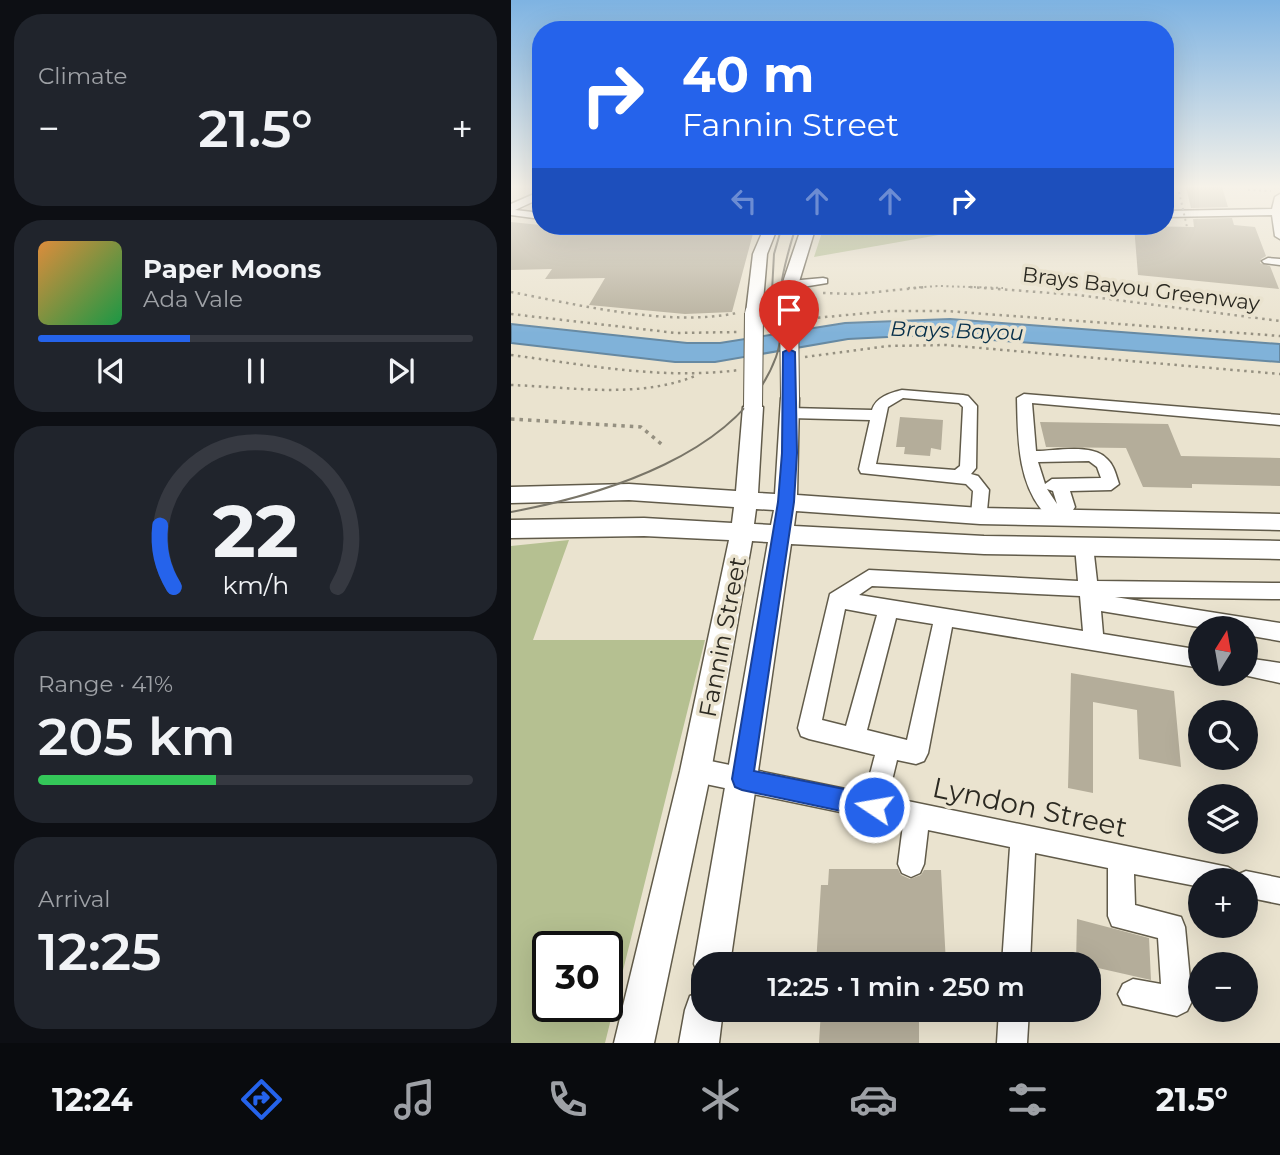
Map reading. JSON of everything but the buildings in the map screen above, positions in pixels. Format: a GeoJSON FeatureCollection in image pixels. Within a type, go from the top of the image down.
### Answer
{"type":"FeatureCollection","features":[{"type":"Feature","properties":{"kind":"main road","name":"Fannin Street"},"geometry":{"type":"LineString","coordinates":[[634,1043],[696,769],[744,532],[752,457],[753,258],[766,236]]}},
{"type":"Feature","properties":{"kind":"main road","name":"Fannin Street"},"geometry":{"type":"LineString","coordinates":[[714,952],[786,502],[790,406],[789,294],[806,236]]}},
{"type":"Feature","properties":{"kind":"main road"},"geometry":{"type":"LineString","coordinates":[[511,495],[629,492],[980,516],[1280,522]]}},
{"type":"Feature","properties":{"kind":"main road"},"geometry":{"type":"LineString","coordinates":[[1059,517],[1075,546]]}},
{"type":"Feature","properties":{"kind":"main road"},"geometry":{"type":"LineString","coordinates":[[511,529],[644,527],[911,542],[1280,550]]}},
{"type":"Feature","properties":{"kind":"main road"},"geometry":{"type":"LineString","coordinates":[[699,1043],[703,1022]]}},
{"type":"Feature","properties":{"kind":"street"},"geometry":{"type":"LineString","coordinates":[[789,294],[823,281]]}},
{"type":"Feature","properties":{"kind":"street"},"geometry":{"type":"LineString","coordinates":[[1060,485],[1066,507],[1059,517],[1045,505],[1028,457],[1024,398],[1280,420]]}},
{"type":"Feature","properties":{"kind":"street"},"geometry":{"type":"LineString","coordinates":[[790,406],[969,410],[968,468],[958,476]]}},
{"type":"Feature","properties":{"kind":"street"},"geometry":{"type":"LineString","coordinates":[[880,410],[867,469],[958,476],[972,480],[981,489],[980,516]]}},
{"type":"Feature","properties":{"kind":"street"},"geometry":{"type":"LineString","coordinates":[[1028,457],[1099,458],[1104,461],[1111,484],[1039,485]]}},
{"type":"Feature","properties":{"kind":"street"},"geometry":{"type":"LineString","coordinates":[[1075,546],[1089,595],[1094,642]]}},
{"type":"Feature","properties":{"kind":"street"},"geometry":{"type":"LineString","coordinates":[[944,618],[916,753],[809,728],[837,600],[869,578],[1089,595],[1280,591]]}},
{"type":"Feature","properties":{"kind":"street"},"geometry":{"type":"LineString","coordinates":[[1089,595],[1280,632]]}},
{"type":"Feature","properties":{"kind":"street"},"geometry":{"type":"LineString","coordinates":[[837,600],[1188,657]]}},
{"type":"Feature","properties":{"kind":"street"},"geometry":{"type":"LineString","coordinates":[[853,738],[888,609]]}},
{"type":"Feature","properties":{"kind":"street"},"geometry":{"type":"LineString","coordinates":[[1258,669],[1280,673]]}},
{"type":"Feature","properties":{"kind":"street"},"geometry":{"type":"LineString","coordinates":[[874,807],[888,747]]}},
{"type":"Feature","properties":{"kind":"street","name":"Lyndon Street"},"geometry":{"type":"LineString","coordinates":[[696,769],[1188,872]]}},
{"type":"Feature","properties":{"kind":"street"},"geometry":{"type":"LineString","coordinates":[[911,864],[917,815]]}},
{"type":"Feature","properties":{"kind":"street"},"geometry":{"type":"LineString","coordinates":[[1017,952],[1023,837]]}},
{"type":"Feature","properties":{"kind":"street"},"geometry":{"type":"LineString","coordinates":[[1121,858],[1122,916],[1171,927],[1177,1001],[1133,993]]}},
{"type":"Feature","properties":{"kind":"street"},"geometry":{"type":"LineString","coordinates":[[1258,886],[1280,891]]}},
{"type":"Feature","properties":{"kind":"street"},"geometry":{"type":"LineString","coordinates":[[1012,1043],[1013,1022]]}},
{"type":"Feature","properties":{"kind":"path","name":"Brays Bayou Greenway"},"geometry":{"type":"LineString","coordinates":[[789,294],[847,295],[923,286],[979,287],[1085,294],[1280,321]]}},
{"type":"Feature","properties":{"kind":"path"},"geometry":{"type":"LineString","coordinates":[[511,292],[589,307],[684,317],[716,317],[754,311]]}},
{"type":"Feature","properties":{"kind":"path","name":"Brays Bayou Greenway"},"geometry":{"type":"LineString","coordinates":[[820,317],[890,311],[946,311],[1280,336]]}},
{"type":"Feature","properties":{"kind":"path"},"geometry":{"type":"LineString","coordinates":[[511,314],[676,333],[725,334]]}},
{"type":"Feature","properties":{"kind":"path"},"geometry":{"type":"LineString","coordinates":[[796,359],[888,346],[946,345],[1280,374]]}},
{"type":"Feature","properties":{"kind":"path"},"geometry":{"type":"LineString","coordinates":[[511,355],[645,372],[697,374],[746,369]]}},
{"type":"Feature","properties":{"kind":"path"},"geometry":{"type":"LineString","coordinates":[[511,384],[645,388],[689,380],[697,374]]}},
{"type":"Feature","properties":{"kind":"path"},"geometry":{"type":"LineString","coordinates":[[511,419],[641,427],[665,447]]}},
{"type":"Feature","properties":{"kind":"green space"},"geometry":{"type":"Polygon","coordinates":[[[821,236],[935,236],[814,257],[821,236]]]}},
{"type":"Feature","properties":{"kind":"green space"},"geometry":{"type":"Polygon","coordinates":[[[569,540],[533,640],[705,640],[623,970],[623,931],[532,931],[532,1022],[610,1022],[605,1043],[511,1043],[511,546],[569,540]]]}},
{"type":"Feature","properties":{"kind":"water","name":"Brays Bayou"},"geometry":{"type":"Polygon","coordinates":[[[950,319],[1280,344],[1280,362],[928,335],[848,339],[715,362],[675,362],[511,343],[511,324],[687,343],[720,343],[845,323],[950,319]]]}},
{"type":"Feature","properties":{"kind":"tram line"},"geometry":{"type":"LineString","coordinates":[[772,291],[774,254],[779,236]]}},
{"type":"Feature","properties":{"kind":"tram line"},"geometry":{"type":"LineString","coordinates":[[511,512],[586,494],[626,481],[701,444],[733,420],[758,391],[776,357],[781,332],[782,280],[793,236]]}},
{"type":"Feature","properties":{"kind":"route"},"geometry":{"type":"LineString","coordinates":[[789,352],[786,502],[742,779],[874,807]]}}]}
